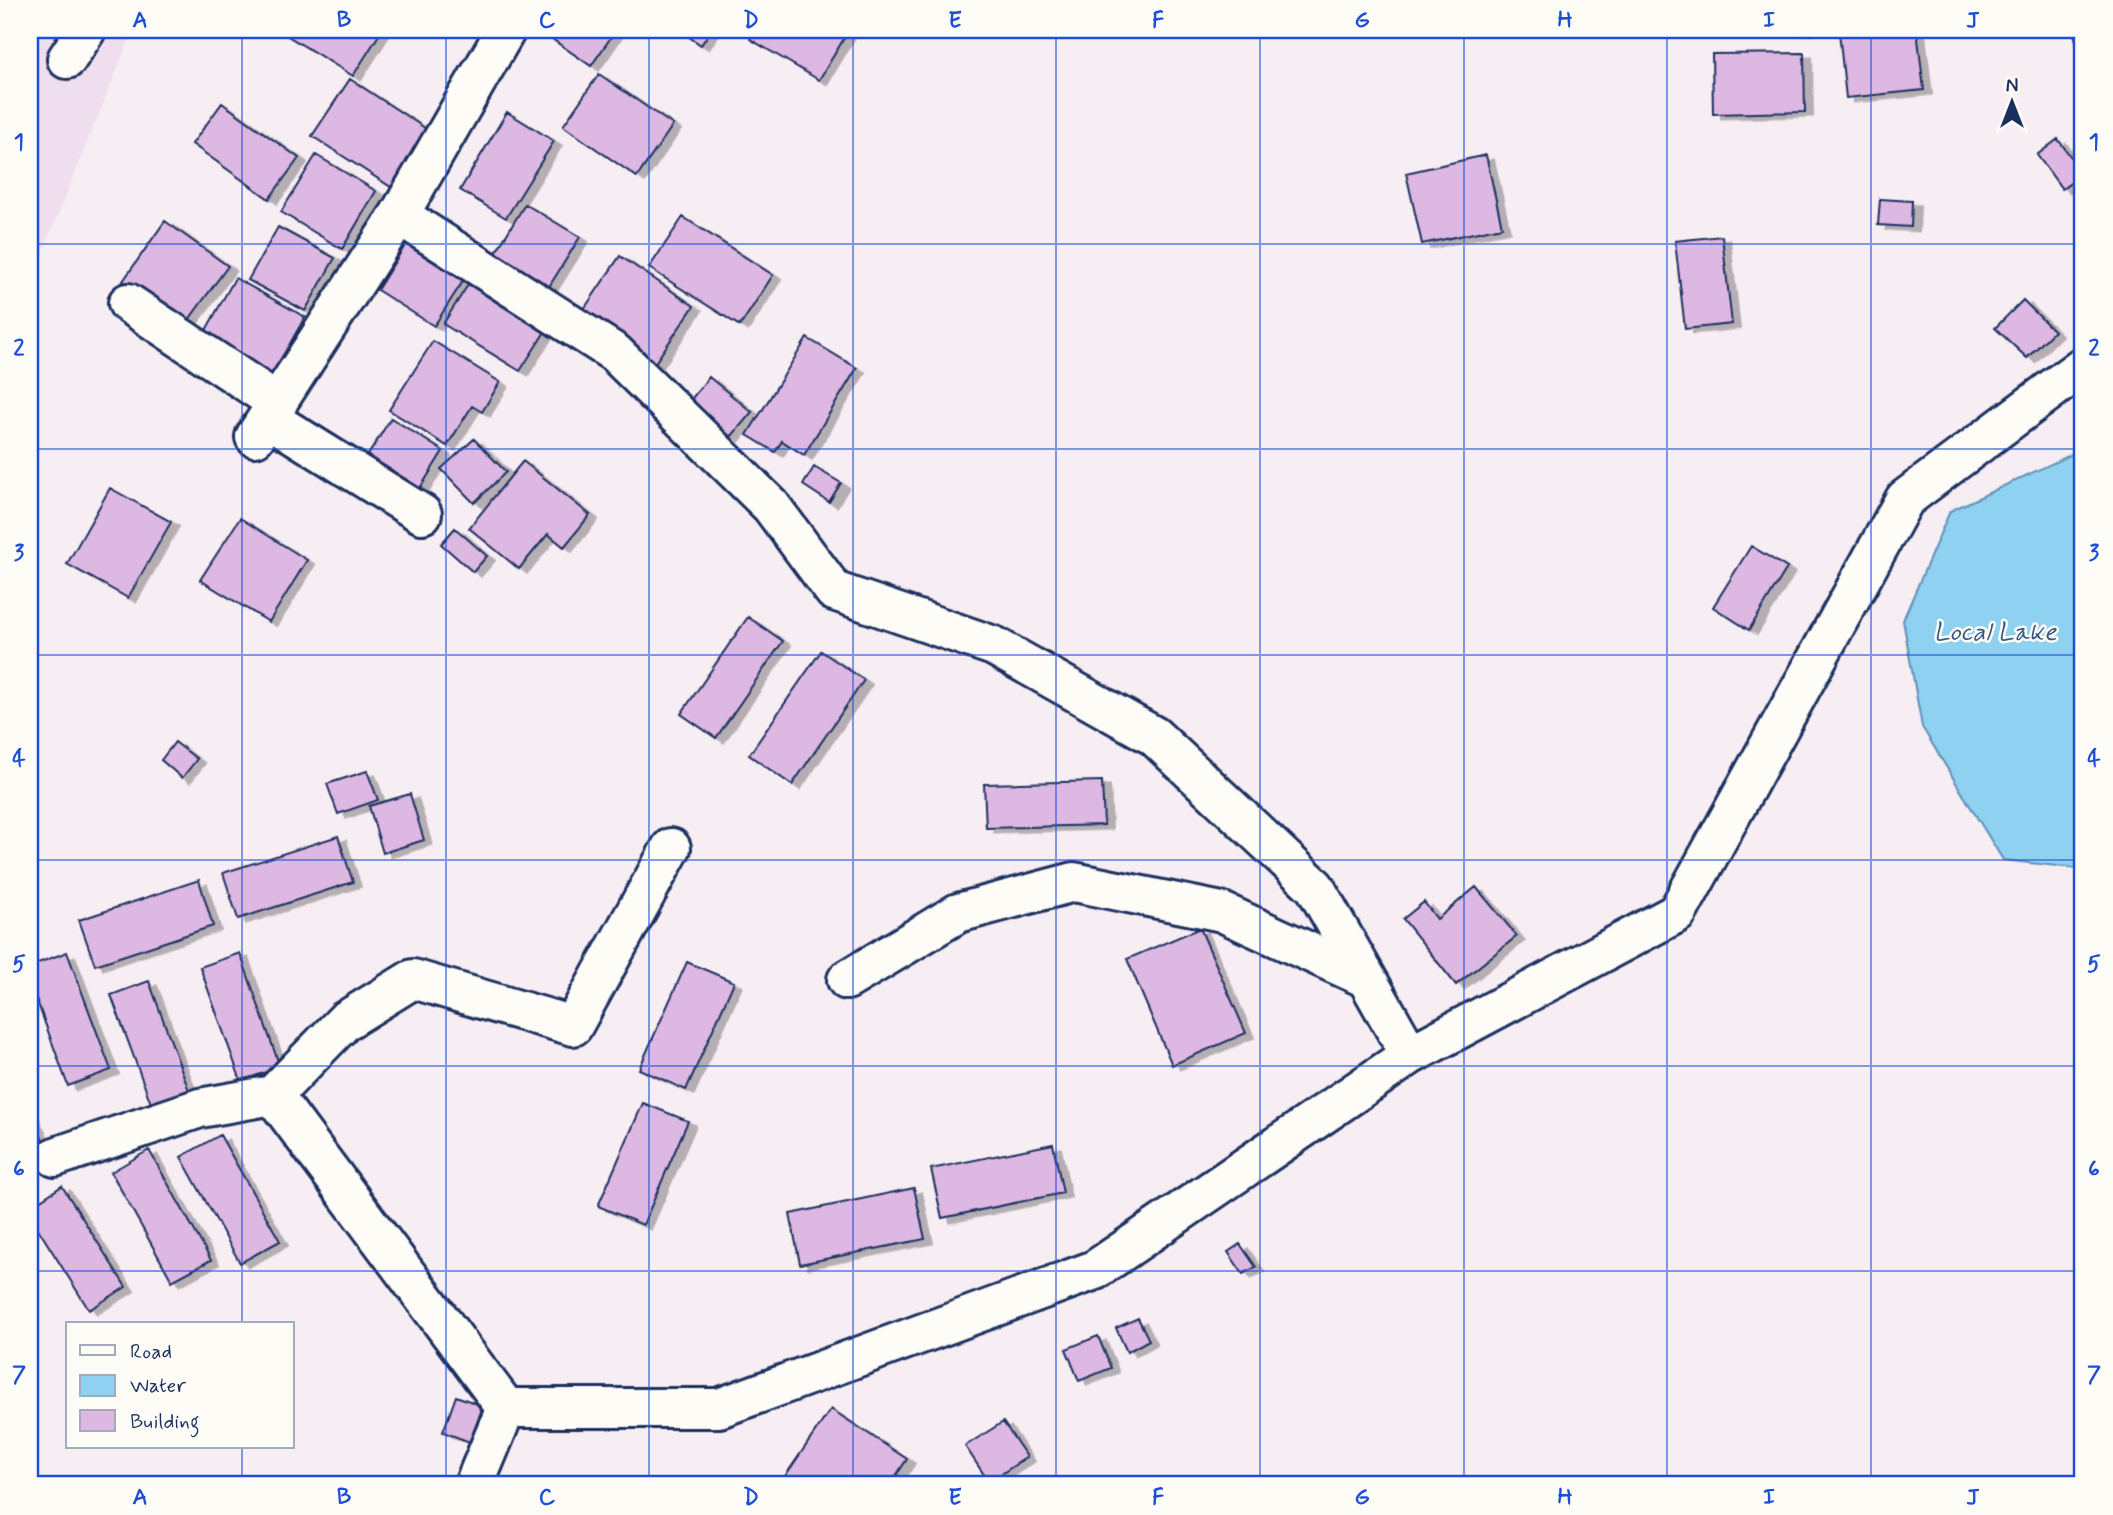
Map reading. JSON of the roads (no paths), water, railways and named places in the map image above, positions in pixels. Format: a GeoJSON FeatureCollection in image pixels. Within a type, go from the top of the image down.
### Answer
{"type":"FeatureCollection","features":[{"type":"Feature","properties":{"kind":"street"},"geometry":{"type":"LineString","coordinates":[[267,419],[399,215],[506,30]]}},
{"type":"Feature","properties":{"kind":"street"},"geometry":{"type":"LineString","coordinates":[[399,215],[615,353],[771,506],[834,591],[994,646],[1153,736],[1315,887],[1410,1055]]}},
{"type":"Feature","properties":{"kind":"street"},"geometry":{"type":"LineString","coordinates":[[128,303],[267,419],[422,514]]}},
{"type":"Feature","properties":{"kind":"street"},"geometry":{"type":"LineString","coordinates":[[506,1408],[719,1408],[1095,1270],[1410,1055],[1677,913],[1905,499],[2083,366]]}},
{"type":"Feature","properties":{"kind":"street"},"geometry":{"type":"LineString","coordinates":[[55,1157],[200,1108],[273,1095],[345,1021],[412,979],[573,1026],[671,848]]}},
{"type":"Feature","properties":{"kind":"street"},"geometry":{"type":"LineString","coordinates":[[847,980],[958,913],[1074,882],[1222,912],[1366,978]]}},
{"type":"Feature","properties":{"kind":"street"},"geometry":{"type":"LineString","coordinates":[[273,1095],[506,1408]]}},
{"type":"Feature","properties":{"kind":"street"},"geometry":{"type":"LineString","coordinates":[[474,1485],[506,1408]]}},
{"type":"Feature","properties":{"kind":"water","name":"Local Lake"},"geometry":{"type":"Polygon","coordinates":[[[2083,449],[2083,869],[2003,860],[1922,727],[1903,620],[1950,511],[2083,449]]]}}]}
